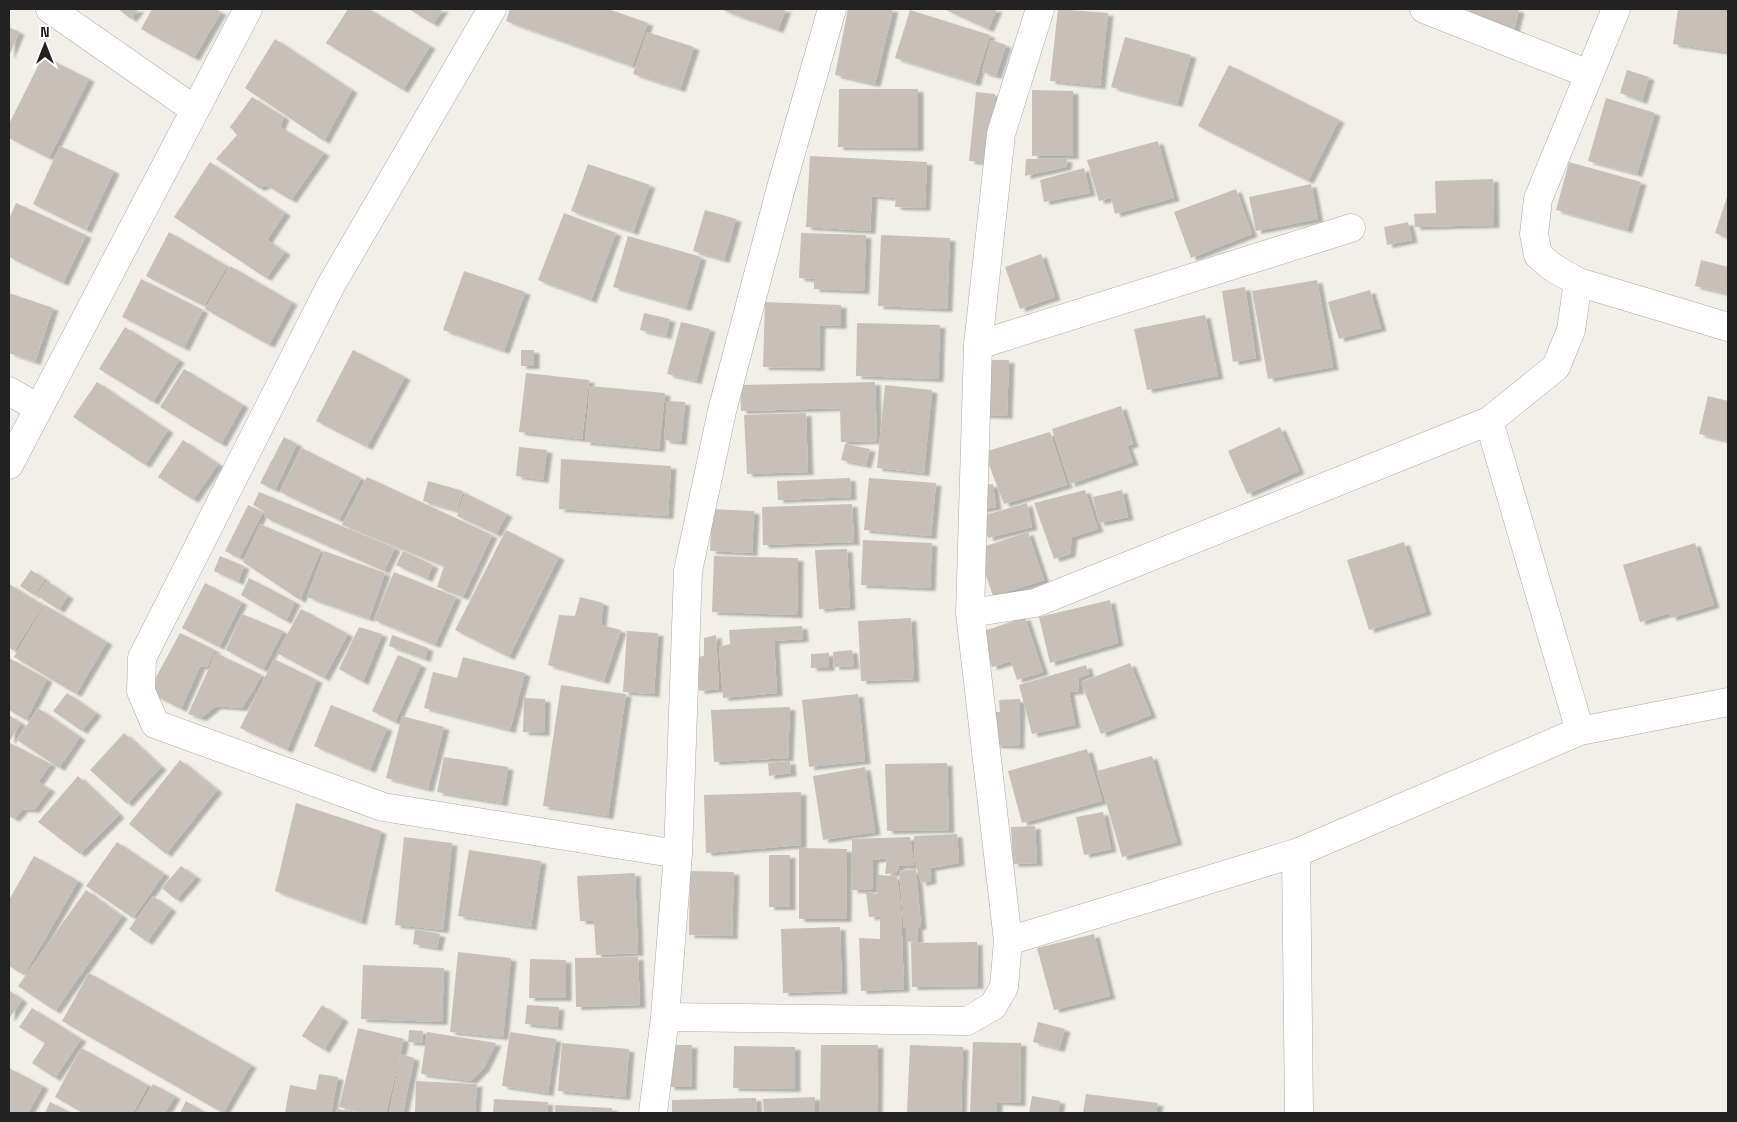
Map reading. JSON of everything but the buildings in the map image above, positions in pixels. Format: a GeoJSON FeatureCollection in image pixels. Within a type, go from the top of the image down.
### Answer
{"type":"FeatureCollection","features":[{"type":"Feature","properties":{"kind":"street"},"geometry":{"type":"LineString","coordinates":[[50,9],[194,110]]}},
{"type":"Feature","properties":{"kind":"street"},"geometry":{"type":"LineString","coordinates":[[9,465],[248,9]]}},
{"type":"Feature","properties":{"kind":"street"},"geometry":{"type":"LineString","coordinates":[[492,9],[331,285],[142,658],[141,691],[155,724],[383,807],[678,854]]}},
{"type":"Feature","properties":{"kind":"street"},"geometry":{"type":"LineString","coordinates":[[653,1113],[665,1017],[678,854],[688,571],[722,411],[781,188],[832,9]]}},
{"type":"Feature","properties":{"kind":"street"},"geometry":{"type":"LineString","coordinates":[[665,1017],[967,1021],[993,1006],[1004,987],[1008,941],[970,612],[978,345],[1002,134],[1040,9]]}},
{"type":"Feature","properties":{"kind":"street"},"geometry":{"type":"LineString","coordinates":[[1424,9],[1589,74]]}},
{"type":"Feature","properties":{"kind":"street"},"geometry":{"type":"LineString","coordinates":[[1616,9],[1538,199],[1534,234],[1538,255],[1552,268],[1578,282],[1728,327]]}},
{"type":"Feature","properties":{"kind":"street"},"geometry":{"type":"LineString","coordinates":[[978,345],[1350,228]]}},
{"type":"Feature","properties":{"kind":"street"},"geometry":{"type":"LineString","coordinates":[[970,612],[1035,603],[1489,421],[1556,367],[1571,330],[1578,282]]}},
{"type":"Feature","properties":{"kind":"street"},"geometry":{"type":"LineString","coordinates":[[9,391],[38,408]]}},
{"type":"Feature","properties":{"kind":"street"},"geometry":{"type":"LineString","coordinates":[[1489,421],[1580,731]]}},
{"type":"Feature","properties":{"kind":"street"},"geometry":{"type":"LineString","coordinates":[[1008,941],[1296,852],[1580,731],[1728,702]]}},
{"type":"Feature","properties":{"kind":"street"},"geometry":{"type":"LineString","coordinates":[[1296,852],[1298,1113]]}}]}
